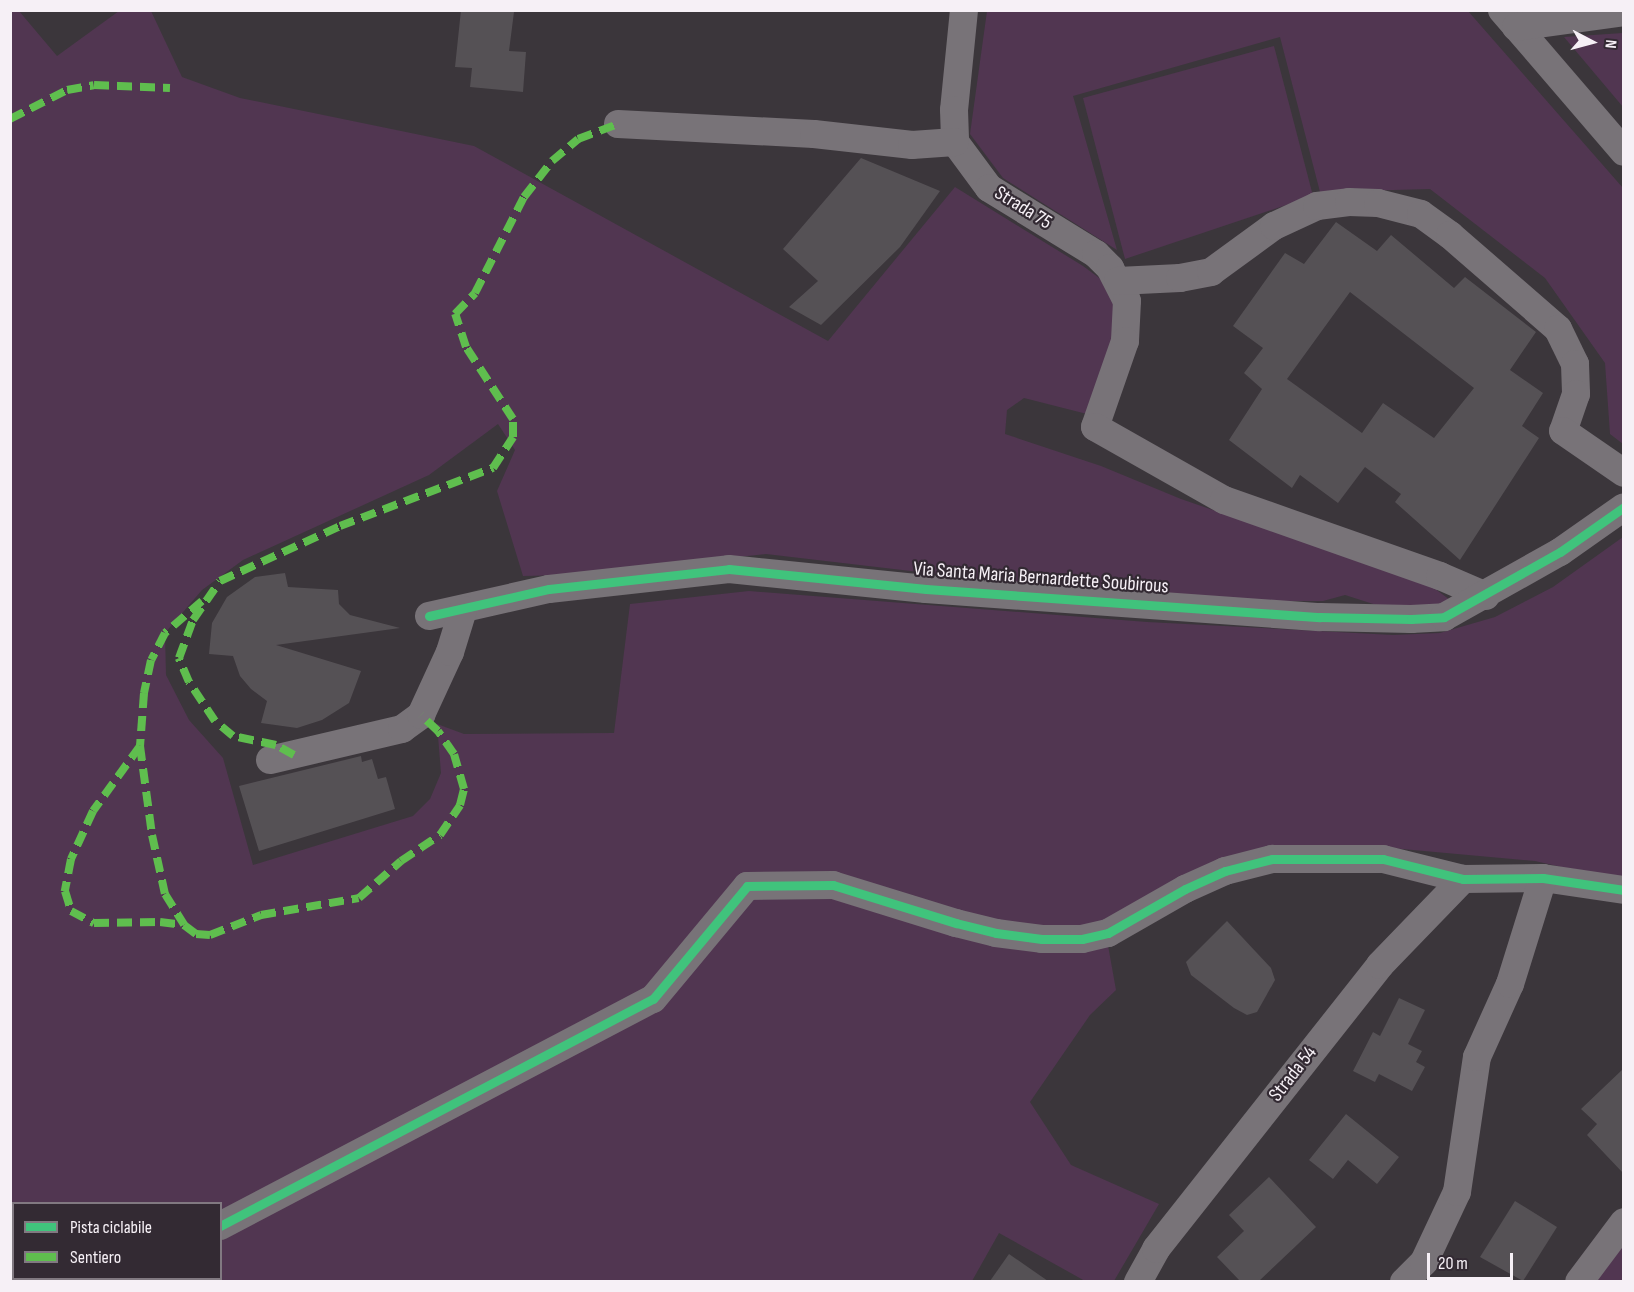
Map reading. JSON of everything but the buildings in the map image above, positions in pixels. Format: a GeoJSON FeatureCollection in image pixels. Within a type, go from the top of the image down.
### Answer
{"type":"FeatureCollection","features":[{"type":"Feature","properties":{"kind":"street"},"geometry":{"type":"LineString","coordinates":[[618,124],[814,134],[912,145],[955,142],[954,110],[964,10]]}},
{"type":"Feature","properties":{"kind":"street"},"geometry":{"type":"LineString","coordinates":[[1509,19],[1623,12]]}},
{"type":"Feature","properties":{"kind":"street"},"geometry":{"type":"LineString","coordinates":[[1509,19],[1623,152]]}},
{"type":"Feature","properties":{"kind":"street","name":"Strada 75"},"geometry":{"type":"LineString","coordinates":[[955,142],[989,189],[1096,254],[1118,281]]}},
{"type":"Feature","properties":{"kind":"street"},"geometry":{"type":"LineString","coordinates":[[1486,596],[1440,576],[1224,500],[1095,427],[1125,341],[1127,301],[1118,281],[1180,278],[1211,272],[1274,226],[1317,206],[1349,202],[1378,203],[1421,214],[1458,242],[1558,329],[1575,364],[1576,394],[1563,431],[1623,473]]}},
{"type":"Feature","properties":{"kind":"street","name":"Via Santa Maria Bernardette Soubirous"},"geometry":{"type":"LineString","coordinates":[[429,616],[549,589],[729,569],[926,589],[1320,617],[1411,619],[1444,617],[1486,596],[1560,552],[1623,507]]}},
{"type":"Feature","properties":{"kind":"street"},"geometry":{"type":"LineString","coordinates":[[270,760],[402,729],[421,715],[450,652],[463,610]]}},
{"type":"Feature","properties":{"kind":"street"},"geometry":{"type":"LineString","coordinates":[[222,1225],[653,999],[747,886],[833,885],[996,933],[1042,939],[1072,939],[1108,933],[1185,889],[1225,871],[1272,859],[1383,859],[1463,879],[1543,878],[1623,890]]}},
{"type":"Feature","properties":{"kind":"street"},"geometry":{"type":"LineString","coordinates":[[1404,1281],[1424,1262],[1457,1192],[1477,1057],[1510,984],[1543,878]]}},
{"type":"Feature","properties":{"kind":"street","name":"Strada 54"},"geometry":{"type":"LineString","coordinates":[[1138,1281],[1155,1249],[1380,965],[1463,879]]}},
{"type":"Feature","properties":{"kind":"street"},"geometry":{"type":"LineString","coordinates":[[1579,1281],[1623,1222]]}},
{"type":"Feature","properties":{"kind":"shaded area"},"geometry":{"type":"Polygon","coordinates":[[[10,11],[19,11],[57,56],[119,11],[151,11],[182,77],[240,98],[474,146],[828,341],[955,187],[1083,266],[1102,280],[1114,293],[1118,334],[1087,414],[1024,398],[1007,410],[1005,434],[1101,466],[1181,499],[1430,585],[1454,603],[1392,610],[1345,595],[1323,601],[1274,601],[979,579],[766,554],[569,575],[523,576],[497,491],[515,450],[498,424],[429,475],[243,560],[202,590],[165,633],[166,675],[189,720],[223,758],[253,865],[413,816],[430,799],[441,773],[437,724],[464,734],[614,733],[630,604],[749,591],[1147,622],[1393,635],[1440,633],[1495,617],[1553,587],[1623,537],[1623,881],[1535,861],[1391,848],[1314,846],[1104,923],[1116,990],[1090,1015],[1030,1102],[1071,1165],[1159,1204],[1114,1281],[1085,1281],[999,1233],[972,1281],[11,1281],[10,11]]]}},
{"type":"Feature","properties":{"kind":"shaded area"},"geometry":{"type":"Polygon","coordinates":[[[987,11],[1468,11],[1623,188],[1623,444],[1610,434],[1605,363],[1545,278],[1430,189],[1320,192],[1280,37],[1073,96],[1117,250],[1003,178],[970,134],[987,11]]]}},
{"type":"Feature","properties":{"kind":"shaded area"},"geometry":{"type":"Polygon","coordinates":[[[1624,33],[1623,107],[1564,37],[1624,33]]]}},
{"type":"Feature","properties":{"kind":"shaded area"},"geometry":{"type":"Polygon","coordinates":[[[1274,46],[1313,196],[1125,259],[1083,98],[1274,46]]]}},
{"type":"Feature","properties":{"kind":"shaded area"},"geometry":{"type":"Polygon","coordinates":[[[1623,1238],[1623,1281],[1591,1282],[1623,1238]]]}},
{"type":"Feature","properties":{"kind":"marked path"},"geometry":{"type":"LineString","coordinates":[[10,119],[67,90],[94,85],[170,88]]}},
{"type":"Feature","properties":{"kind":"marked path"},"geometry":{"type":"LineString","coordinates":[[294,755],[276,745],[233,736],[215,721],[189,682],[179,658],[193,620],[220,581],[340,526],[493,468],[513,437],[513,419],[466,347],[455,314],[475,293],[524,197],[552,161],[578,139],[618,124]]}},
{"type":"Feature","properties":{"kind":"marked path"},"geometry":{"type":"LineString","coordinates":[[202,601],[165,633],[151,660],[144,693],[140,746],[152,835],[165,894],[184,925],[196,934],[210,935],[261,915],[359,898],[401,861],[440,835],[460,805],[464,789],[454,754],[438,731],[421,715]]}},
{"type":"Feature","properties":{"kind":"marked path"},"geometry":{"type":"LineString","coordinates":[[140,746],[93,811],[71,859],[65,891],[71,911],[94,923],[160,922],[184,925]]}},
{"type":"Feature","properties":{"kind":"cycle path"},"geometry":{"type":"LineString","coordinates":[[429,616],[549,589],[729,569],[926,589],[1320,617],[1411,619],[1444,617],[1560,552],[1624,507]]}},
{"type":"Feature","properties":{"kind":"cycle path"},"geometry":{"type":"LineString","coordinates":[[222,1225],[653,999],[747,886],[833,885],[956,923],[996,933],[1042,939],[1082,939],[1108,933],[1185,889],[1225,871],[1272,859],[1383,859],[1463,879],[1543,878],[1624,890]]}}]}
